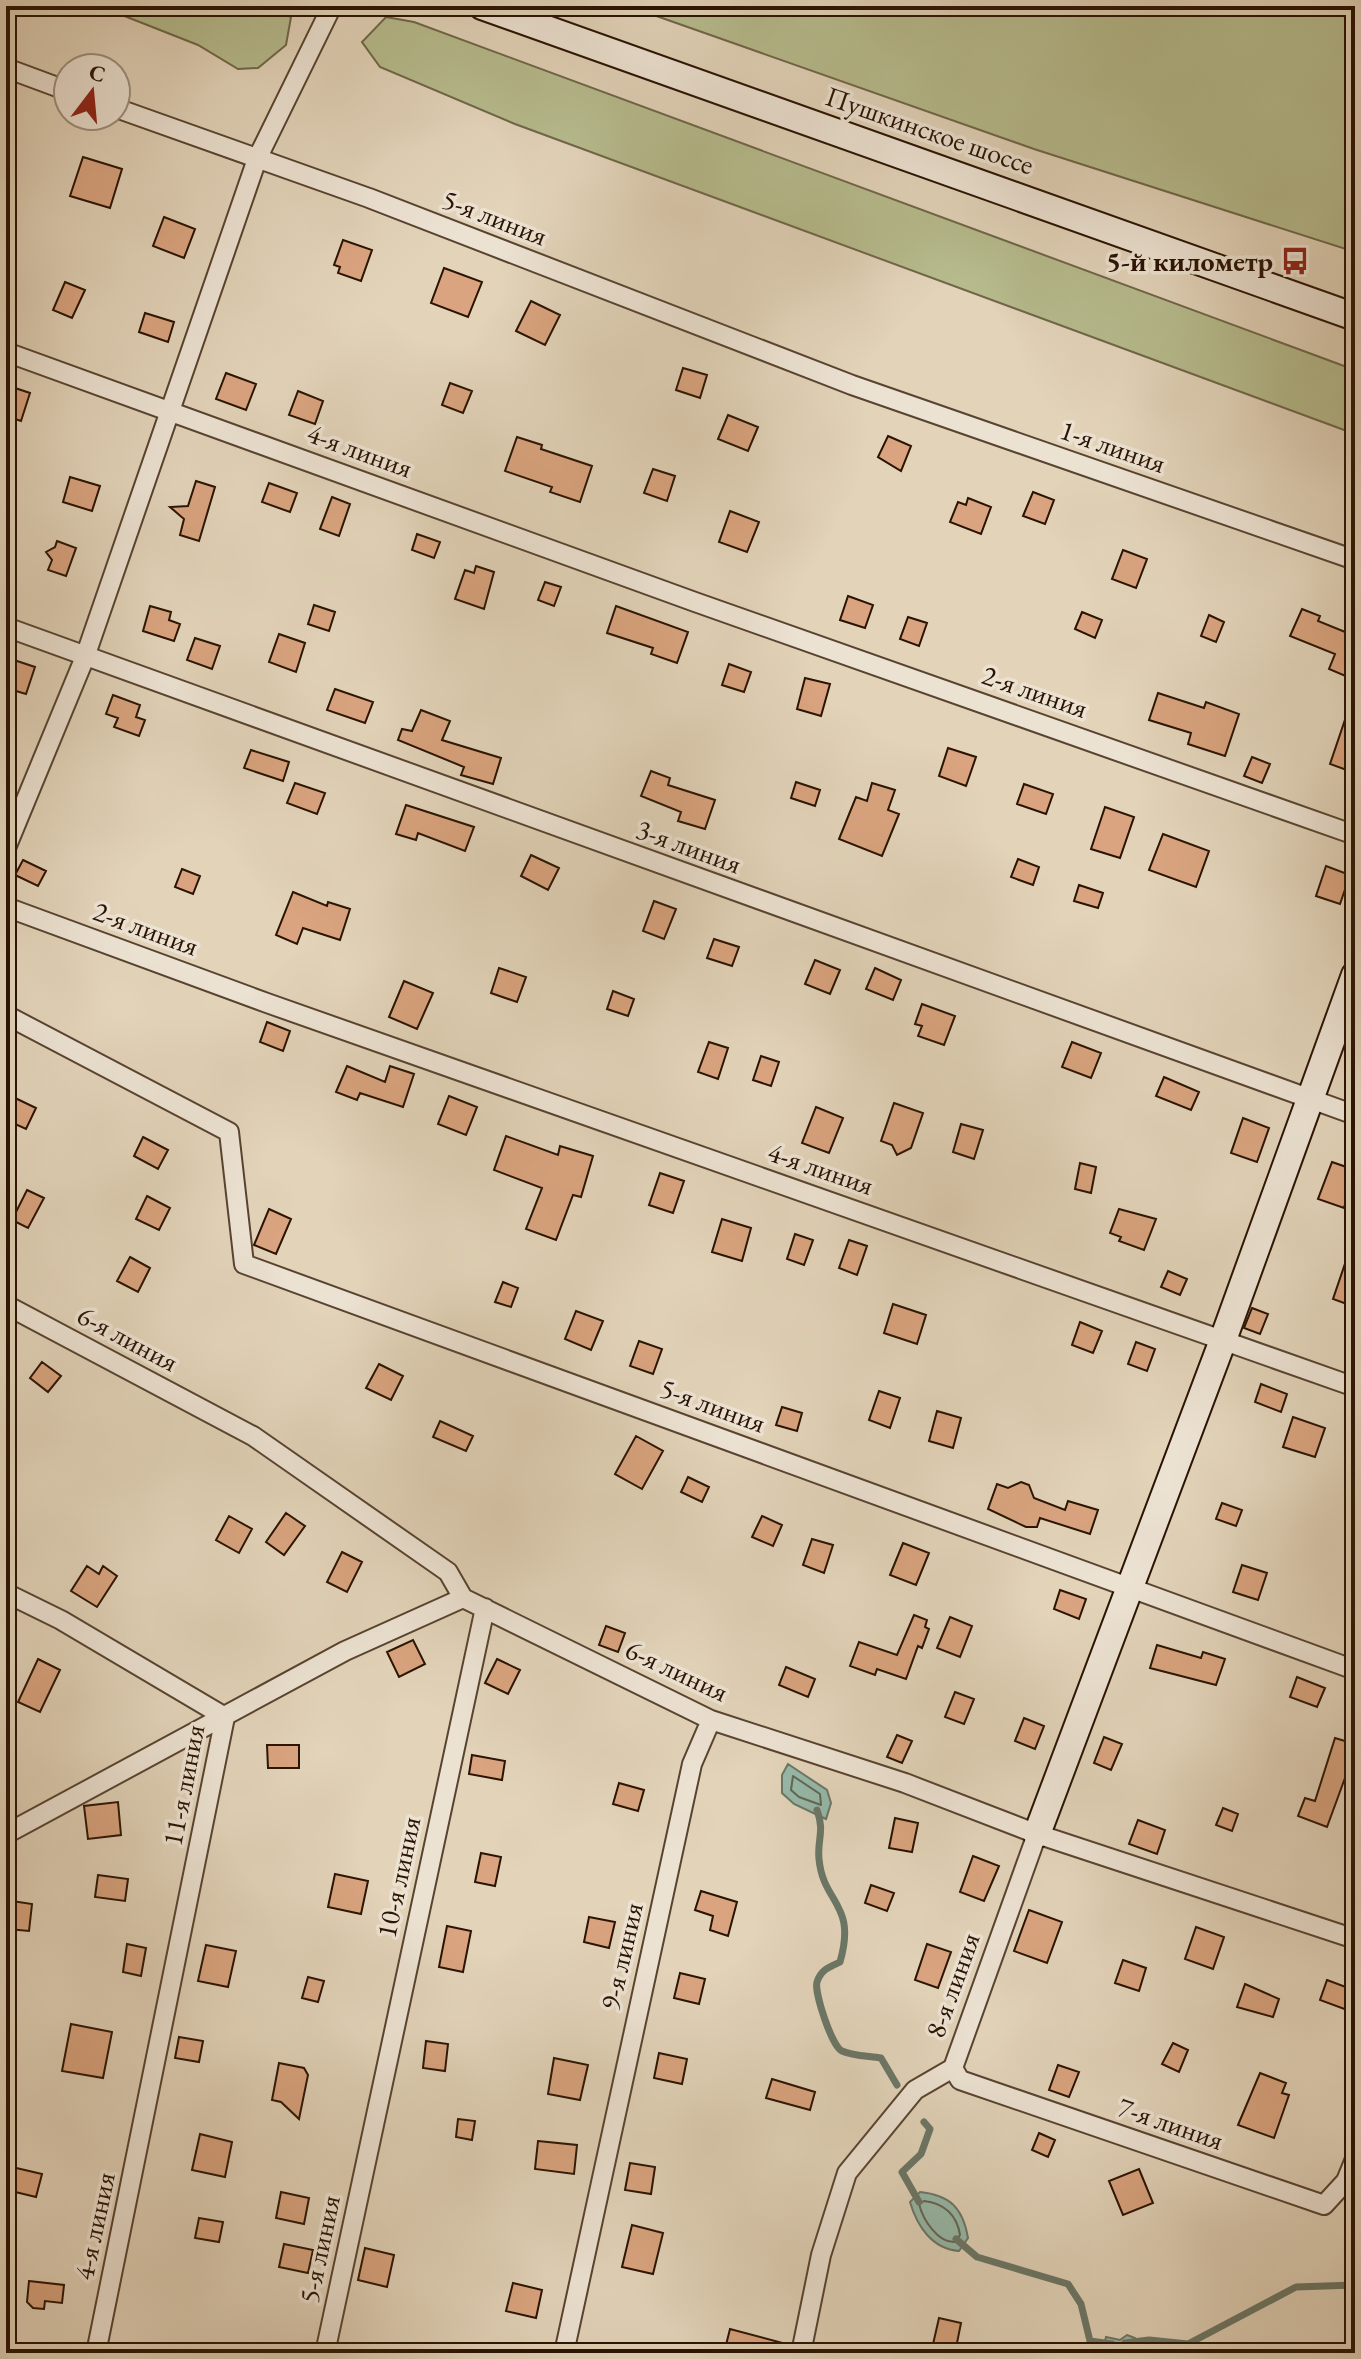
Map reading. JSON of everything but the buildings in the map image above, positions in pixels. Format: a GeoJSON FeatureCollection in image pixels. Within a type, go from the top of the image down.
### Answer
{"type":"FeatureCollection","features":[{"type":"Feature","properties":{"kind":"main road","name":"Пушкинское шоссе"},"geometry":{"type":"LineString","coordinates":[[482,6],[1355,317]]}},
{"type":"Feature","properties":{"kind":"main road"},"geometry":{"type":"LineString","coordinates":[[1037,1834],[1223,1340],[1355,975]]}},
{"type":"Feature","properties":{"kind":"street"},"geometry":{"type":"LineString","coordinates":[[6,848],[85,657],[257,159],[332,6]]}},
{"type":"Feature","properties":{"kind":"street"},"geometry":{"type":"LineString","coordinates":[[6,68],[52,85]]}},
{"type":"Feature","properties":{"kind":"street","name":"5-я линия"},"geometry":{"type":"LineString","coordinates":[[132,114],[369,198],[852,385]]}},
{"type":"Feature","properties":{"kind":"street","name":"4-я линия"},"geometry":{"type":"LineString","coordinates":[[6,352],[695,602]]}},
{"type":"Feature","properties":{"kind":"street","name":"1-я линия"},"geometry":{"type":"LineString","coordinates":[[852,385],[1355,560]]}},
{"type":"Feature","properties":{"kind":"street","name":"2-я линия"},"geometry":{"type":"LineString","coordinates":[[695,602],[1355,835]]}},
{"type":"Feature","properties":{"kind":"street","name":"3-я линия"},"geometry":{"type":"LineString","coordinates":[[6,627],[1355,1115]]}},
{"type":"Feature","properties":{"kind":"street","name":"2-я линия"},"geometry":{"type":"LineString","coordinates":[[6,907],[267,1003]]}},
{"type":"Feature","properties":{"kind":"street","name":"4-я линия"},"geometry":{"type":"LineString","coordinates":[[267,1003],[1355,1387]]}},
{"type":"Feature","properties":{"kind":"street","name":"5-я линия"},"geometry":{"type":"LineString","coordinates":[[6,1015],[229,1132],[244,1264],[1355,1670]]}},
{"type":"Feature","properties":{"kind":"street","name":"6-я линия"},"geometry":{"type":"LineString","coordinates":[[6,1305],[253,1436],[448,1572],[463,1598],[711,1720],[905,1783],[1037,1834],[1355,1939]]}},
{"type":"Feature","properties":{"kind":"street","name":"11-я линия"},"geometry":{"type":"LineString","coordinates":[[6,1593],[61,1620],[225,1717],[147,2111]]}},
{"type":"Feature","properties":{"kind":"street"},"geometry":{"type":"LineString","coordinates":[[6,1834],[345,1651],[463,1598]]}},
{"type":"Feature","properties":{"kind":"street","name":"10-я линия"},"geometry":{"type":"LineString","coordinates":[[367,2157],[485,1608]]}},
{"type":"Feature","properties":{"kind":"street","name":"9-я линия"},"geometry":{"type":"LineString","coordinates":[[564,2353],[692,1764],[711,1720]]}},
{"type":"Feature","properties":{"kind":"street","name":"8-я линия"},"geometry":{"type":"LineString","coordinates":[[801,2353],[821,2255],[847,2173],[915,2090],[953,2068],[1037,1834]]}},
{"type":"Feature","properties":{"kind":"street","name":"7-я линия"},"geometry":{"type":"LineString","coordinates":[[953,2068],[960,2080],[1324,2205],[1346,2181],[1355,2159]]}},
{"type":"Feature","properties":{"kind":"street","name":"4-я линия"},"geometry":{"type":"LineString","coordinates":[[96,2353],[147,2111]]}},
{"type":"Feature","properties":{"kind":"street","name":"5-я линия"},"geometry":{"type":"LineString","coordinates":[[325,2353],[367,2157]]}},
{"type":"Feature","properties":{"kind":"shaded area"},"geometry":{"type":"Polygon","coordinates":[[[99,6],[268,6],[291,17],[286,45],[258,68],[238,69],[198,45],[99,6]]]}},
{"type":"Feature","properties":{"kind":"shaded area"},"geometry":{"type":"Polygon","coordinates":[[[628,6],[1355,6],[1355,252],[1034,149],[628,6]]]}},
{"type":"Feature","properties":{"kind":"shaded area"},"geometry":{"type":"Polygon","coordinates":[[[386,17],[414,22],[1355,370],[1355,434],[515,124],[380,67],[362,42],[386,17]]]}},
{"type":"Feature","properties":{"kind":"water"},"geometry":{"type":"Polygon","coordinates":[[[788,1764],[827,1790],[831,1803],[826,1819],[794,1804],[782,1793],[782,1775],[788,1764]]]}},
{"type":"Feature","properties":{"kind":"water"},"geometry":{"type":"Polygon","coordinates":[[[920,2192],[939,2196],[959,2211],[968,2238],[959,2251],[941,2246],[921,2228],[910,2202],[920,2192]]]}},
{"type":"Feature","properties":{"kind":"water"},"geometry":{"type":"Polygon","coordinates":[[[1127,2335],[1135,2338],[1128,2353],[1102,2353],[1106,2337],[1120,2340],[1127,2335]]]}},
{"type":"Feature","properties":{"kind":"waterway"},"geometry":{"type":"LineString","coordinates":[[817,1810],[822,1874],[842,1915],[844,1927],[840,1962],[823,1972],[817,1982],[821,2007],[838,2047],[851,2054],[881,2058],[897,2085]]}},
{"type":"Feature","properties":{"kind":"waterway"},"geometry":{"type":"LineString","coordinates":[[919,2202],[902,2172],[921,2154],[930,2129],[924,2122]]}},
{"type":"Feature","properties":{"kind":"waterway"},"geometry":{"type":"LineString","coordinates":[[956,2239],[977,2257],[1068,2284],[1081,2304],[1090,2341],[1112,2344]]}},
{"type":"Feature","properties":{"kind":"waterway"},"geometry":{"type":"LineString","coordinates":[[1125,2343],[1149,2340],[1188,2344],[1296,2287],[1355,2285]]}},
{"type":"Feature","properties":{"kind":"place","name":"5-й километр"},"geometry":{"type":"Point","coordinates":[1295,261]}}]}
